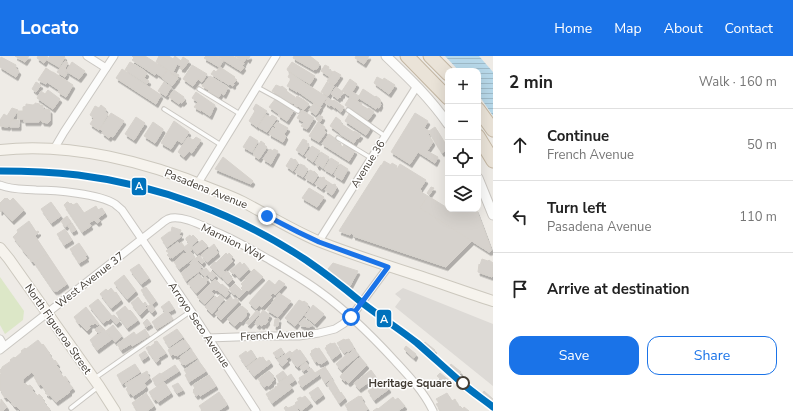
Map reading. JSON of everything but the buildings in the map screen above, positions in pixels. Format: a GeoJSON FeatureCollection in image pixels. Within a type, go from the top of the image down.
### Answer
{"type":"FeatureCollection","features":[{"type":"Feature","properties":{"kind":"highway"},"geometry":{"type":"LineString","coordinates":[[407,56],[445,95]]}},
{"type":"Feature","properties":{"kind":"highway"},"geometry":{"type":"LineString","coordinates":[[430,56],[445,71]]}},
{"type":"Feature","properties":{"kind":"highway"},"geometry":{"type":"LineString","coordinates":[[481,113],[493,130]]}},
{"type":"Feature","properties":{"kind":"highway"},"geometry":{"type":"LineString","coordinates":[[480,140],[493,161]]}},
{"type":"Feature","properties":{"kind":"main road","name":"Pasadena Avenue"},"geometry":{"type":"LineString","coordinates":[[0,150],[36,148],[76,151],[115,158],[149,167],[198,183],[242,202],[319,242],[388,267],[493,301]]}},
{"type":"Feature","properties":{"kind":"main road","name":"North Figueroa Street"},"geometry":{"type":"LineString","coordinates":[[0,248],[115,411]]}},
{"type":"Feature","properties":{"kind":"street"},"geometry":{"type":"LineString","coordinates":[[87,56],[106,68]]}},
{"type":"Feature","properties":{"kind":"street"},"geometry":{"type":"LineString","coordinates":[[54,149],[114,56]]}},
{"type":"Feature","properties":{"kind":"street"},"geometry":{"type":"LineString","coordinates":[[198,183],[276,56]]}},
{"type":"Feature","properties":{"kind":"street"},"geometry":{"type":"LineString","coordinates":[[386,56],[417,86],[438,109],[445,120]]}},
{"type":"Feature","properties":{"kind":"street","name":"Avenue 36"},"geometry":{"type":"LineString","coordinates":[[319,242],[417,86]]}},
{"type":"Feature","properties":{"kind":"street"},"geometry":{"type":"LineString","coordinates":[[0,185],[5,188],[49,190],[93,196],[116,204],[122,210],[141,239]]}},
{"type":"Feature","properties":{"kind":"street"},"geometry":{"type":"LineString","coordinates":[[481,185],[493,215]]}},
{"type":"Feature","properties":{"kind":"street","name":"Marmion Way"},"geometry":{"type":"LineString","coordinates":[[141,239],[169,218],[179,218],[226,236],[292,273],[320,291],[351,317],[388,353],[411,379],[430,404],[433,411]]}},
{"type":"Feature","properties":{"kind":"street","name":"Arroyo Seco Avenue"},"geometry":{"type":"LineString","coordinates":[[141,239],[191,311],[256,411]]}},
{"type":"Feature","properties":{"kind":"street","name":"West Avenue 37"},"geometry":{"type":"LineString","coordinates":[[2,348],[141,239]]}},
{"type":"Feature","properties":{"kind":"street","name":"French Avenue"},"geometry":{"type":"LineString","coordinates":[[209,338],[298,336],[335,329],[344,324],[351,317],[388,267]]}},
{"type":"Feature","properties":{"kind":"street"},"geometry":{"type":"LineString","coordinates":[[0,339],[2,348]]}},
{"type":"Feature","properties":{"kind":"lane"},"geometry":{"type":"LineString","coordinates":[[257,87],[298,111]]}},
{"type":"Feature","properties":{"kind":"lane"},"geometry":{"type":"LineString","coordinates":[[199,89],[240,114]]}},
{"type":"Feature","properties":{"kind":"lane"},"geometry":{"type":"LineString","coordinates":[[164,109],[222,145]]}},
{"type":"Feature","properties":{"kind":"lane"},"geometry":{"type":"LineString","coordinates":[[348,110],[385,136]]}},
{"type":"Feature","properties":{"kind":"lane"},"geometry":{"type":"LineString","coordinates":[[338,138],[371,159]]}},
{"type":"Feature","properties":{"kind":"lane"},"geometry":{"type":"LineString","coordinates":[[71,408],[96,383],[191,311]]}},
{"type":"Feature","properties":{"kind":"green space"},"geometry":{"type":"Polygon","coordinates":[[[0,277],[24,311],[23,320],[5,334],[0,325],[0,277]]]}},
{"type":"Feature","properties":{"kind":"shaded area"},"geometry":{"type":"Polygon","coordinates":[[[403,288],[493,324],[493,386],[395,307],[401,299],[395,294],[403,288]]]}},
{"type":"Feature","properties":{"kind":"water"},"geometry":{"type":"Polygon","coordinates":[[[445,56],[479,56],[493,72],[493,116],[481,98],[481,68],[456,68],[445,56]]]}},
{"type":"Feature","properties":{"kind":"transit line","name":"A"},"geometry":{"type":"LineString","coordinates":[[0,171],[78,175],[138,186],[197,204],[253,229],[306,260],[327,275],[417,343],[466,386],[493,407]]}},
{"type":"Feature","properties":{"kind":"place","name":"Heritage Square"},"geometry":{"type":"Point","coordinates":[463,383]}},
{"type":"Feature","properties":{"kind":"route"},"geometry":{"type":"LineString","coordinates":[[267,216],[319,242],[388,267],[351,317]]}}]}
